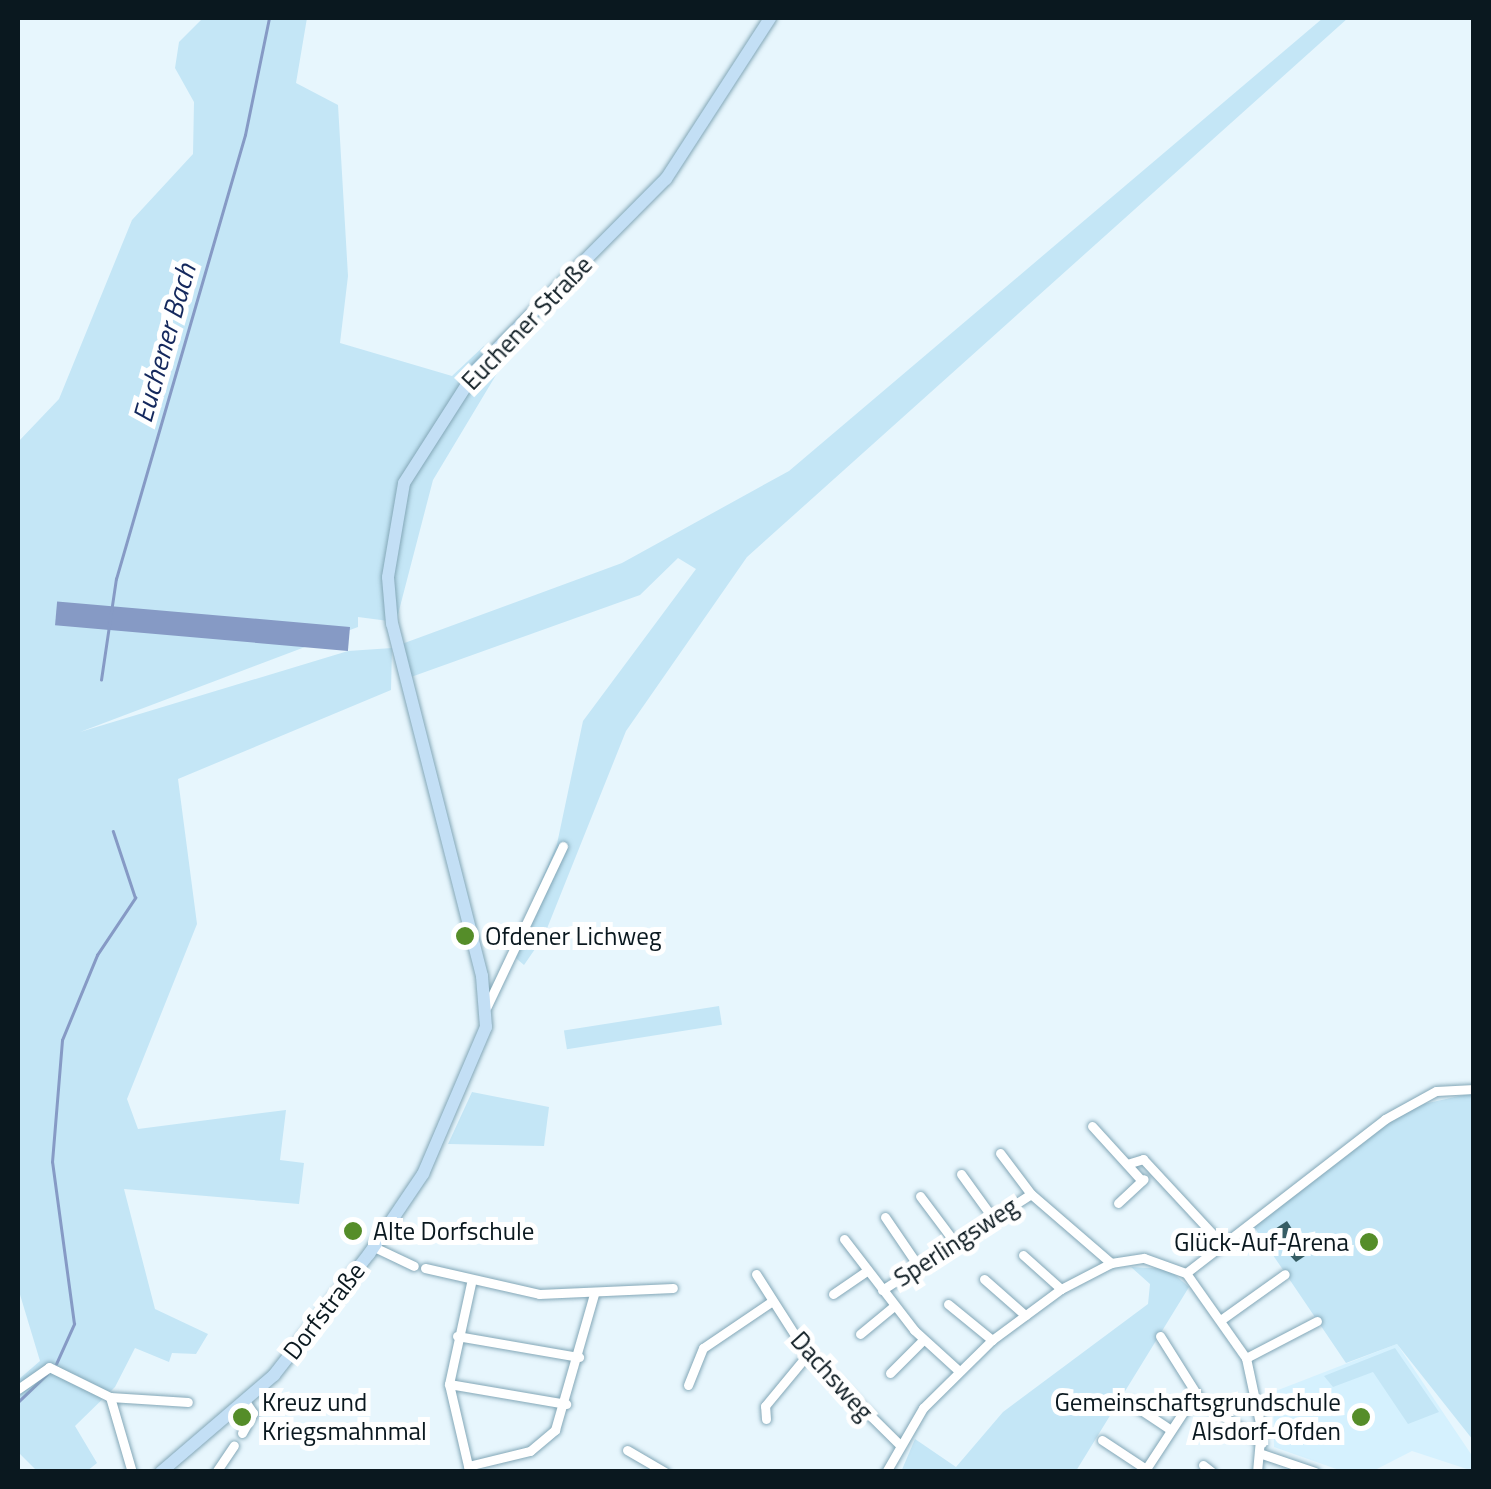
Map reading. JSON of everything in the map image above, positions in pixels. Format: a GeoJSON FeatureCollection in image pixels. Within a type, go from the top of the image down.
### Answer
{"type":"FeatureCollection","features":[{"type":"Feature","properties":{"kind":"main road","name":"Euchener Straße"},"geometry":{"type":"LineString","coordinates":[[478,959],[392,624],[388,577],[404,483],[476,369],[666,179],[770,18]]}},
{"type":"Feature","properties":{"kind":"main road","name":"Dorfstraße"},"geometry":{"type":"LineString","coordinates":[[162,1472],[245,1401],[374,1247],[444,1133],[480,1048],[487,1006],[478,959]]}},
{"type":"Feature","properties":{"kind":"street","name":"Dorfstraße"},"geometry":{"type":"LineString","coordinates":[[487,1006],[563,846]]}},
{"type":"Feature","properties":{"kind":"street"},"geometry":{"type":"LineString","coordinates":[[1186,1273],[1409,1104],[1474,1089]]}},
{"type":"Feature","properties":{"kind":"street"},"geometry":{"type":"LineString","coordinates":[[1092,1126],[1142,1181]]}},
{"type":"Feature","properties":{"kind":"street"},"geometry":{"type":"LineString","coordinates":[[1000,1153],[1030,1194],[1110,1263]]}},
{"type":"Feature","properties":{"kind":"street"},"geometry":{"type":"LineString","coordinates":[[1127,1164],[1139,1157],[1224,1245]]}},
{"type":"Feature","properties":{"kind":"street"},"geometry":{"type":"LineString","coordinates":[[1118,1204],[1153,1170]]}},
{"type":"Feature","properties":{"kind":"street"},"geometry":{"type":"LineString","coordinates":[[962,1174],[992,1216]]}},
{"type":"Feature","properties":{"kind":"street","name":"Sperlingsweg"},"geometry":{"type":"LineString","coordinates":[[882,1290],[953,1240],[1030,1194]]}},
{"type":"Feature","properties":{"kind":"street"},"geometry":{"type":"LineString","coordinates":[[920,1196],[953,1240]]}},
{"type":"Feature","properties":{"kind":"street"},"geometry":{"type":"LineString","coordinates":[[885,1217],[917,1264]]}},
{"type":"Feature","properties":{"kind":"street"},"geometry":{"type":"LineString","coordinates":[[844,1239],[923,1340],[959,1370]]}},
{"type":"Feature","properties":{"kind":"street"},"geometry":{"type":"LineString","coordinates":[[374,1247],[414,1266]]}},
{"type":"Feature","properties":{"kind":"street"},"geometry":{"type":"LineString","coordinates":[[1023,1255],[1062,1288]]}},
{"type":"Feature","properties":{"kind":"street"},"geometry":{"type":"LineString","coordinates":[[886,1472],[900,1445],[959,1370],[1025,1314],[1062,1288],[1110,1263],[1160,1260],[1186,1273],[1222,1318],[1246,1358],[1262,1448],[1257,1472]]}},
{"type":"Feature","properties":{"kind":"street"},"geometry":{"type":"LineString","coordinates":[[426,1268],[471,1283],[594,1294],[673,1288]]}},
{"type":"Feature","properties":{"kind":"street"},"geometry":{"type":"LineString","coordinates":[[833,1294],[868,1270]]}},
{"type":"Feature","properties":{"kind":"street","name":"Dachsweg"},"geometry":{"type":"LineString","coordinates":[[756,1274],[808,1354],[900,1445]]}},
{"type":"Feature","properties":{"kind":"street"},"geometry":{"type":"LineString","coordinates":[[1222,1318],[1285,1274]]}},
{"type":"Feature","properties":{"kind":"street"},"geometry":{"type":"LineString","coordinates":[[984,1279],[1025,1314]]}},
{"type":"Feature","properties":{"kind":"street"},"geometry":{"type":"LineString","coordinates":[[471,1283],[450,1384],[469,1469],[530,1451],[555,1430],[566,1404],[594,1294]]}},
{"type":"Feature","properties":{"kind":"street"},"geometry":{"type":"LineString","coordinates":[[688,1385],[703,1348],[772,1302]]}},
{"type":"Feature","properties":{"kind":"street"},"geometry":{"type":"LineString","coordinates":[[948,1304],[992,1340]]}},
{"type":"Feature","properties":{"kind":"street"},"geometry":{"type":"LineString","coordinates":[[860,1334],[894,1306]]}},
{"type":"Feature","properties":{"kind":"street"},"geometry":{"type":"LineString","coordinates":[[1246,1358],[1317,1320]]}},
{"type":"Feature","properties":{"kind":"street"},"geometry":{"type":"LineString","coordinates":[[457,1336],[579,1357]]}},
{"type":"Feature","properties":{"kind":"street"},"geometry":{"type":"LineString","coordinates":[[1160,1336],[1195,1394],[1262,1448],[1315,1472]]}},
{"type":"Feature","properties":{"kind":"street"},"geometry":{"type":"LineString","coordinates":[[890,1372],[923,1340]]}},
{"type":"Feature","properties":{"kind":"street"},"geometry":{"type":"LineString","coordinates":[[766,1419],[764,1406],[808,1354]]}},
{"type":"Feature","properties":{"kind":"street"},"geometry":{"type":"LineString","coordinates":[[18,1389],[54,1368],[110,1398],[188,1402]]}},
{"type":"Feature","properties":{"kind":"street"},"geometry":{"type":"LineString","coordinates":[[450,1384],[566,1404]]}},
{"type":"Feature","properties":{"kind":"street"},"geometry":{"type":"LineString","coordinates":[[1102,1440],[1145,1470],[1195,1394]]}},
{"type":"Feature","properties":{"kind":"street"},"geometry":{"type":"LineString","coordinates":[[110,1398],[132,1472]]}},
{"type":"Feature","properties":{"kind":"street"},"geometry":{"type":"LineString","coordinates":[[242,1433],[252,1413],[245,1401]]}},
{"type":"Feature","properties":{"kind":"street"},"geometry":{"type":"LineString","coordinates":[[1128,1402],[1171,1430]]}},
{"type":"Feature","properties":{"kind":"street"},"geometry":{"type":"LineString","coordinates":[[216,1472],[234,1445]]}},
{"type":"Feature","properties":{"kind":"street"},"geometry":{"type":"LineString","coordinates":[[627,1450],[660,1470]]}},
{"type":"Feature","properties":{"kind":"shaded area"},"geometry":{"type":"Polygon","coordinates":[[[203,18],[307,18],[296,83],[338,105],[348,276],[340,343],[452,376],[484,346],[502,365],[433,480],[396,622],[358,617],[358,627],[80,732],[348,651],[392,648],[391,690],[178,779],[197,924],[127,1099],[138,1129],[286,1110],[280,1160],[304,1163],[299,1204],[124,1189],[155,1309],[208,1334],[196,1354],[172,1353],[169,1362],[135,1348],[115,1387],[75,1426],[97,1463],[87,1471],[37,1471],[18,1452],[18,1380],[40,1361],[18,1288],[18,442],[59,399],[132,220],[193,154],[194,102],[175,68],[179,42],[203,18]]]}},
{"type":"Feature","properties":{"kind":"shaded area"},"geometry":{"type":"Polygon","coordinates":[[[1323,18],[1348,18],[747,557],[626,731],[544,936],[524,965],[510,953],[557,844],[583,721],[696,569],[678,558],[640,595],[411,677],[399,645],[622,563],[789,471],[1323,18]]]}},
{"type":"Feature","properties":{"kind":"shaded area"},"geometry":{"type":"Polygon","coordinates":[[[719,1006],[722,1025],[567,1049],[564,1031],[719,1006]]]}},
{"type":"Feature","properties":{"kind":"shaded area"},"geometry":{"type":"Polygon","coordinates":[[[472,1092],[549,1107],[544,1146],[448,1144],[472,1092]]]}},
{"type":"Feature","properties":{"kind":"shaded area","name":"Glück-Auf-Arena"},"geometry":{"type":"Polygon","coordinates":[[[1473,1093],[1473,1440],[1397,1344],[1346,1363],[1254,1227],[1410,1107],[1473,1093]]]}},
{"type":"Feature","properties":{"kind":"shaded area"},"geometry":{"type":"Polygon","coordinates":[[[1131,1267],[1168,1269],[1189,1287],[1076,1471],[901,1472],[915,1439],[956,1467],[1003,1412],[1148,1304],[1150,1284],[1131,1267]]]}},
{"type":"Feature","properties":{"kind":"shaded area","name":"Gemeinschaftsgrundschule Alsdorf-Ofden"},"geometry":{"type":"Polygon","coordinates":[[[1397,1344],[1473,1457],[1473,1471],[1412,1451],[1373,1471],[1342,1471],[1274,1447],[1273,1392],[1397,1344]]]}},
{"type":"Feature","properties":{"kind":"shaded area"},"geometry":{"type":"Polygon","coordinates":[[[1395,1348],[1439,1412],[1408,1424],[1373,1372],[1333,1387],[1324,1376],[1395,1348]]]}},
{"type":"Feature","properties":{"kind":"water"},"geometry":{"type":"Polygon","coordinates":[[[57,601],[350,627],[348,651],[55,625],[57,601]]]}},
{"type":"Feature","properties":{"kind":"building"},"geometry":{"type":"Polygon","coordinates":[[[1287,1221],[1308,1254],[1296,1262],[1269,1233],[1287,1221]]]}},
{"type":"Feature","properties":{"kind":"waterway","name":"Euchener Bach"},"geometry":{"type":"LineString","coordinates":[[101,680],[116,579],[245,135],[269,18]]}},
{"type":"Feature","properties":{"kind":"waterway","name":"Euchener Bach"},"geometry":{"type":"LineString","coordinates":[[56,1364],[74,1324],[52,1162],[62,1040],[97,955],[135,898],[113,832]]}},
{"type":"Feature","properties":{"kind":"waterway","name":"Euchener Bach"},"geometry":{"type":"LineString","coordinates":[[18,1402],[47,1374]]}},
{"type":"Feature","properties":{"kind":"place","name":"Ofdener Lichweg"},"geometry":{"type":"Point","coordinates":[465,936]}},
{"type":"Feature","properties":{"kind":"place","name":"Alte Dorfschule"},"geometry":{"type":"Point","coordinates":[353,1231]}},
{"type":"Feature","properties":{"kind":"place","name":"Glück-Auf-Arena"},"geometry":{"type":"Point","coordinates":[1369,1242]}},
{"type":"Feature","properties":{"kind":"place","name":"Kreuz und Kriegsmahnmal"},"geometry":{"type":"Point","coordinates":[242,1417]}},
{"type":"Feature","properties":{"kind":"place","name":"Gemeinschaftsgrundschule Alsdorf-Ofden"},"geometry":{"type":"Point","coordinates":[1361,1417]}}]}
